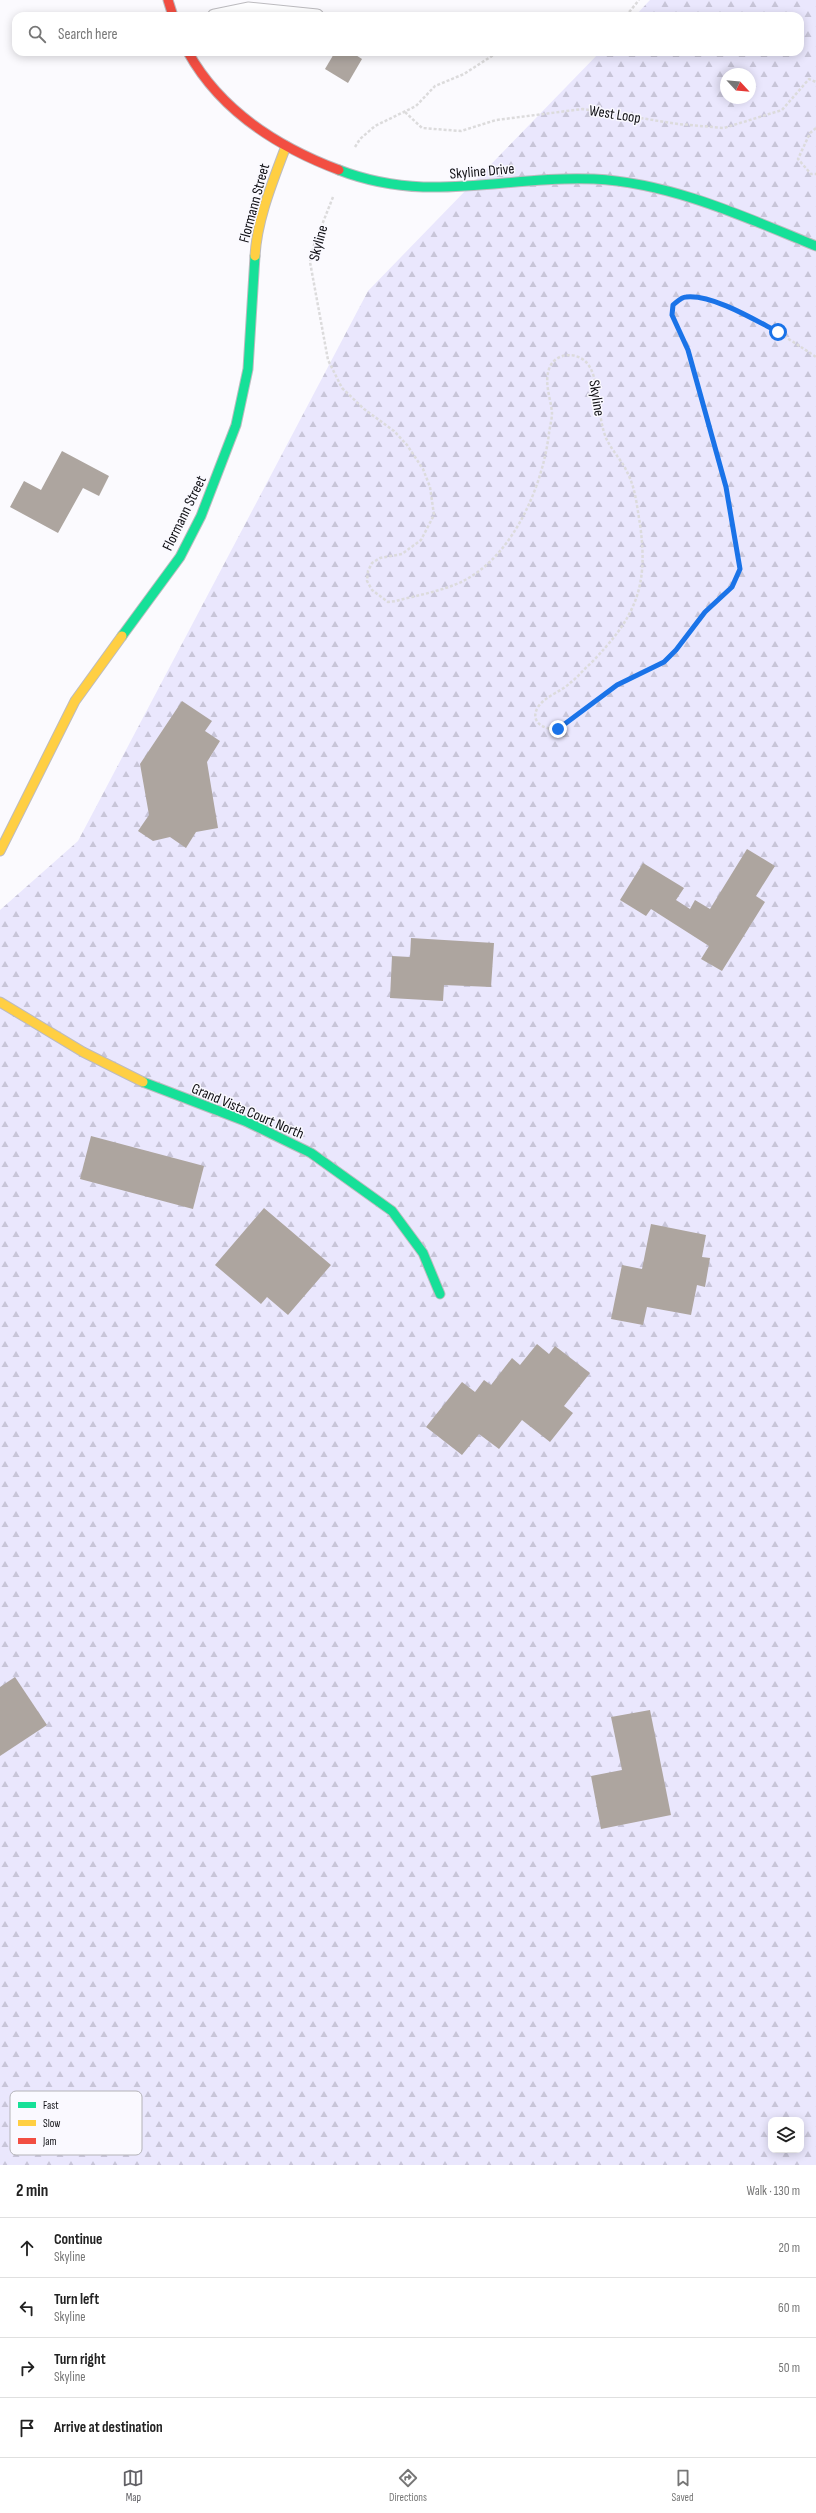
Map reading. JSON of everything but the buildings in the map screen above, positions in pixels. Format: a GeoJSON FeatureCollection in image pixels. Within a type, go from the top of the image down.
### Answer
{"type":"FeatureCollection","features":[{"type":"Feature","properties":{"kind":"street"},"geometry":{"type":"LineString","coordinates":[[168,0],[172,12]]}},
{"type":"Feature","properties":{"kind":"street","name":"Skyline Drive"},"geometry":{"type":"LineString","coordinates":[[191,56],[211,87],[244,120],[315,162],[342,173],[387,185],[428,190],[481,187],[547,179],[591,179],[629,182],[710,204],[816,246]]}},
{"type":"Feature","properties":{"kind":"street","name":"Flormann Street"},"geometry":{"type":"LineString","coordinates":[[0,851],[75,701],[180,556],[202,516],[236,425],[248,369],[256,242],[269,194],[286,146]]}},
{"type":"Feature","properties":{"kind":"street","name":"Grand Vista Court North"},"geometry":{"type":"LineString","coordinates":[[0,1002],[83,1052],[158,1089],[245,1121],[311,1153],[392,1211],[423,1253],[440,1294]]}},
{"type":"Feature","properties":{"kind":"lane"},"geometry":{"type":"LineString","coordinates":[[233,12],[248,9],[278,12]]}},
{"type":"Feature","properties":{"kind":"path"},"geometry":{"type":"LineString","coordinates":[[629,12],[639,0]]}},
{"type":"Feature","properties":{"kind":"path","name":"Skyline"},"geometry":{"type":"LineString","coordinates":[[492,56],[464,74],[435,86],[416,106],[375,126],[360,139],[342,173],[314,245],[310,262],[328,360],[342,388],[364,409],[394,431],[424,469],[430,487],[434,515],[421,540],[411,549],[402,554],[380,558],[372,563],[368,571],[367,581],[379,597],[388,602],[396,601],[441,589],[464,580],[482,569],[510,536],[535,493],[548,443],[551,421],[547,383],[549,368],[557,358],[566,355],[577,356],[585,361],[594,373],[601,423],[607,440],[629,475],[636,498],[644,560],[643,576],[631,611],[608,646],[571,683],[543,701],[537,708],[536,719],[540,726],[548,730],[558,729],[617,685],[664,662],[676,650],[705,612],[732,587],[740,569],[726,487],[688,350],[672,315],[673,305],[684,297],[697,297],[736,310],[778,332],[816,358]]}},
{"type":"Feature","properties":{"kind":"path","name":"West Loop"},"geometry":{"type":"LineString","coordinates":[[405,112],[422,128],[461,131],[496,120],[583,109],[678,124],[724,128],[782,110],[809,79],[816,82]]}},
{"type":"Feature","properties":{"kind":"path"},"geometry":{"type":"LineString","coordinates":[[816,128],[810,134],[798,159],[811,174],[816,174]]}},
{"type":"Feature","properties":{"kind":"green space"},"geometry":{"type":"Polygon","coordinates":[[[650,0],[816,0],[816,2165],[0,2165],[0,910],[78,841],[368,291],[596,56],[804,56],[804,12],[639,12],[650,0]]]}},
{"type":"Feature","properties":{"kind":"traffic: fast"},"geometry":{"type":"LineString","coordinates":[[339,170],[372,180],[404,186],[466,186],[561,179],[594,179],[623,182],[652,187],[708,203],[816,246]]}},
{"type":"Feature","properties":{"kind":"traffic: fast"},"geometry":{"type":"LineString","coordinates":[[122,636],[180,557],[201,516],[236,425],[248,369],[255,256]]}},
{"type":"Feature","properties":{"kind":"traffic: fast"},"geometry":{"type":"LineString","coordinates":[[143,1082],[245,1121],[311,1153],[392,1211],[423,1253],[440,1294]]}},
{"type":"Feature","properties":{"kind":"traffic: slow"},"geometry":{"type":"LineString","coordinates":[[255,256],[256,242],[262,214],[286,146]]}},
{"type":"Feature","properties":{"kind":"traffic: slow"},"geometry":{"type":"LineString","coordinates":[[0,851],[75,701],[122,636]]}},
{"type":"Feature","properties":{"kind":"traffic: slow"},"geometry":{"type":"LineString","coordinates":[[0,1002],[83,1052],[143,1082]]}},
{"type":"Feature","properties":{"kind":"traffic: jam"},"geometry":{"type":"LineString","coordinates":[[168,0],[172,12]]}},
{"type":"Feature","properties":{"kind":"traffic: jam"},"geometry":{"type":"LineString","coordinates":[[190,56],[201,73],[217,92],[234,109],[253,124],[294,150],[339,170]]}},
{"type":"Feature","properties":{"kind":"route"},"geometry":{"type":"LineString","coordinates":[[558,729],[617,685],[664,662],[676,650],[692,626],[732,587],[740,569],[739,552],[726,487],[688,350],[672,315],[673,305],[684,297],[697,297],[736,310],[778,332]]}}]}
